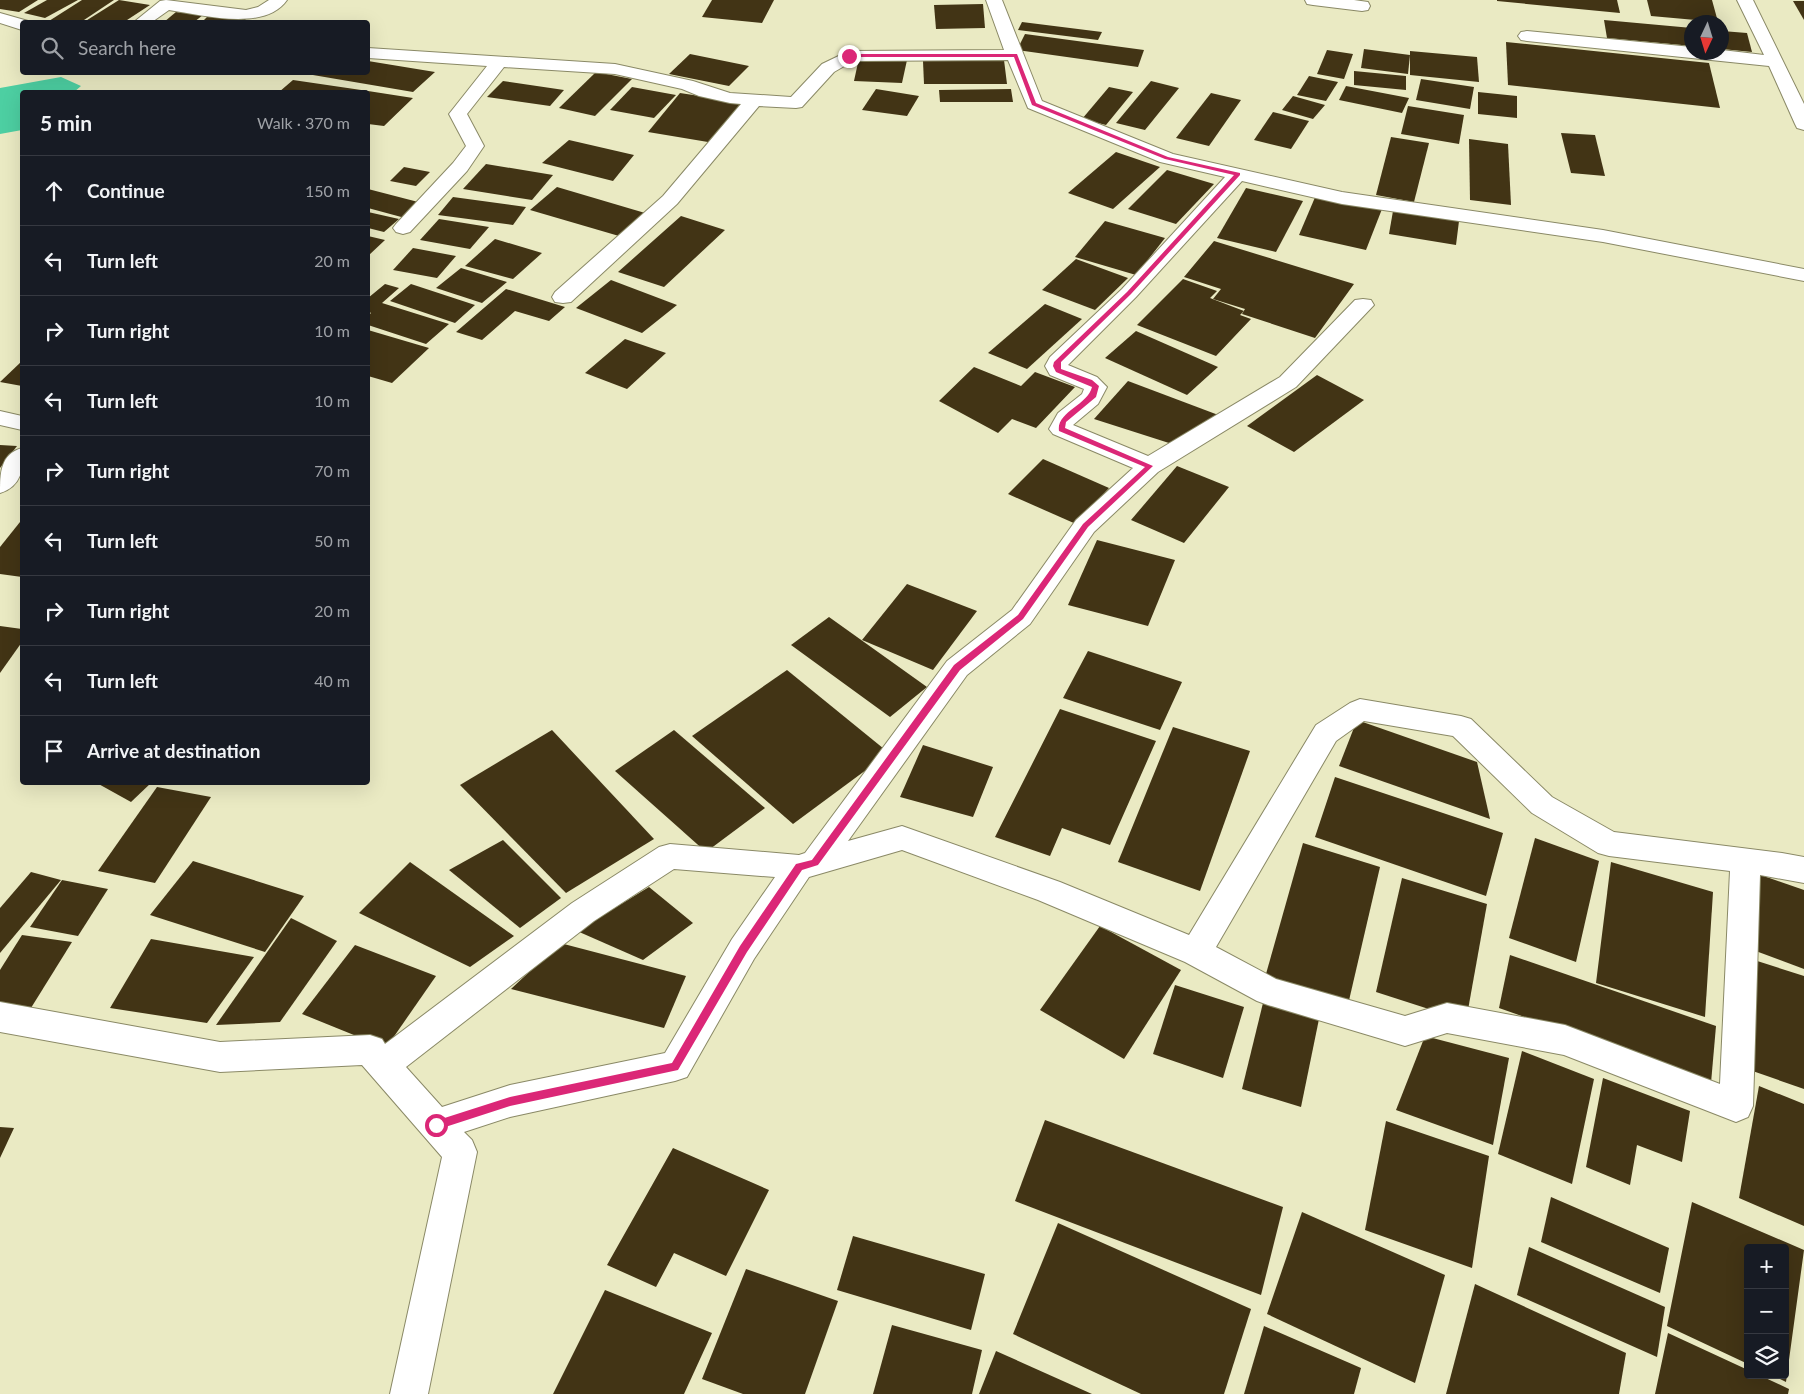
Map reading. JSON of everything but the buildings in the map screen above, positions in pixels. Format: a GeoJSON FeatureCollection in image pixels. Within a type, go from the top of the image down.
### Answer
{"type":"FeatureCollection","features":[{"type":"Feature","properties":{"kind":"street"},"geometry":{"type":"LineString","coordinates":[[140,0],[166,5],[246,14],[258,13],[268,9],[279,0]]}},
{"type":"Feature","properties":{"kind":"street"},"geometry":{"type":"LineString","coordinates":[[994,0],[1034,104],[1166,158],[1342,198],[1603,236],[1804,275]]}},
{"type":"Feature","properties":{"kind":"street"},"geometry":{"type":"LineString","coordinates":[[1313,0],[1362,6]]}},
{"type":"Feature","properties":{"kind":"street"},"geometry":{"type":"LineString","coordinates":[[1745,0],[1776,61],[1804,124]]}},
{"type":"Feature","properties":{"kind":"street"},"geometry":{"type":"LineString","coordinates":[[145,20],[166,5]]}},
{"type":"Feature","properties":{"kind":"street"},"geometry":{"type":"LineString","coordinates":[[0,18],[20,24]]}},
{"type":"Feature","properties":{"kind":"street"},"geometry":{"type":"LineString","coordinates":[[1527,36],[1776,61]]}},
{"type":"Feature","properties":{"kind":"street"},"geometry":{"type":"LineString","coordinates":[[370,54],[500,61],[615,70],[730,98],[796,103],[828,68],[849,56],[1016,55]]}},
{"type":"Feature","properties":{"kind":"street"},"geometry":{"type":"LineString","coordinates":[[403,228],[460,167],[474,146],[458,114],[500,61]]}},
{"type":"Feature","properties":{"kind":"street"},"geometry":{"type":"LineString","coordinates":[[563,297],[670,200],[753,101]]}},
{"type":"Feature","properties":{"kind":"street"},"geometry":{"type":"LineString","coordinates":[[1150,466],[1061,429],[1063,422],[1094,395],[1096,386],[1058,370],[1056,366],[1129,293],[1238,174]]}},
{"type":"Feature","properties":{"kind":"street"},"geometry":{"type":"LineString","coordinates":[[436,1125],[510,1101],[675,1066],[743,949],[957,668],[1021,617],[1085,526],[1150,466],[1288,382],[1363,305]]}},
{"type":"Feature","properties":{"kind":"street"},"geometry":{"type":"LineString","coordinates":[[0,418],[20,423]]}},
{"type":"Feature","properties":{"kind":"street"},"geometry":{"type":"LineString","coordinates":[[0,485],[20,459]]}},
{"type":"Feature","properties":{"kind":"street"},"geometry":{"type":"LineString","coordinates":[[1196,952],[1326,732],[1360,710],[1461,728],[1542,805],[1609,844],[1804,870]]}},
{"type":"Feature","properties":{"kind":"street"},"geometry":{"type":"LineString","coordinates":[[383,1065],[582,912],[670,856],[807,865],[902,838],[1048,892],[1196,952],[1268,991],[1405,1030],[1447,1018],[1565,1040],[1736,1106],[1745,861]]}},
{"type":"Feature","properties":{"kind":"street"},"geometry":{"type":"LineString","coordinates":[[0,1017],[220,1057],[370,1050],[460,1152],[409,1394]]}},
{"type":"Feature","properties":{"kind":"shaded area"},"geometry":{"type":"Polygon","coordinates":[[[61,77],[81,86],[76,90],[20,90],[20,130],[0,134],[0,88],[61,77]]]}},
{"type":"Feature","properties":{"kind":"route"},"geometry":{"type":"LineString","coordinates":[[436,1125],[510,1101],[675,1066],[743,949],[799,867],[815,863],[957,668],[1021,617],[1085,526],[1150,466],[1061,429],[1063,422],[1094,395],[1096,386],[1064,373],[1058,370],[1056,366],[1129,293],[1238,174],[1166,158],[1034,104],[1016,55],[849,56]]}}]}
